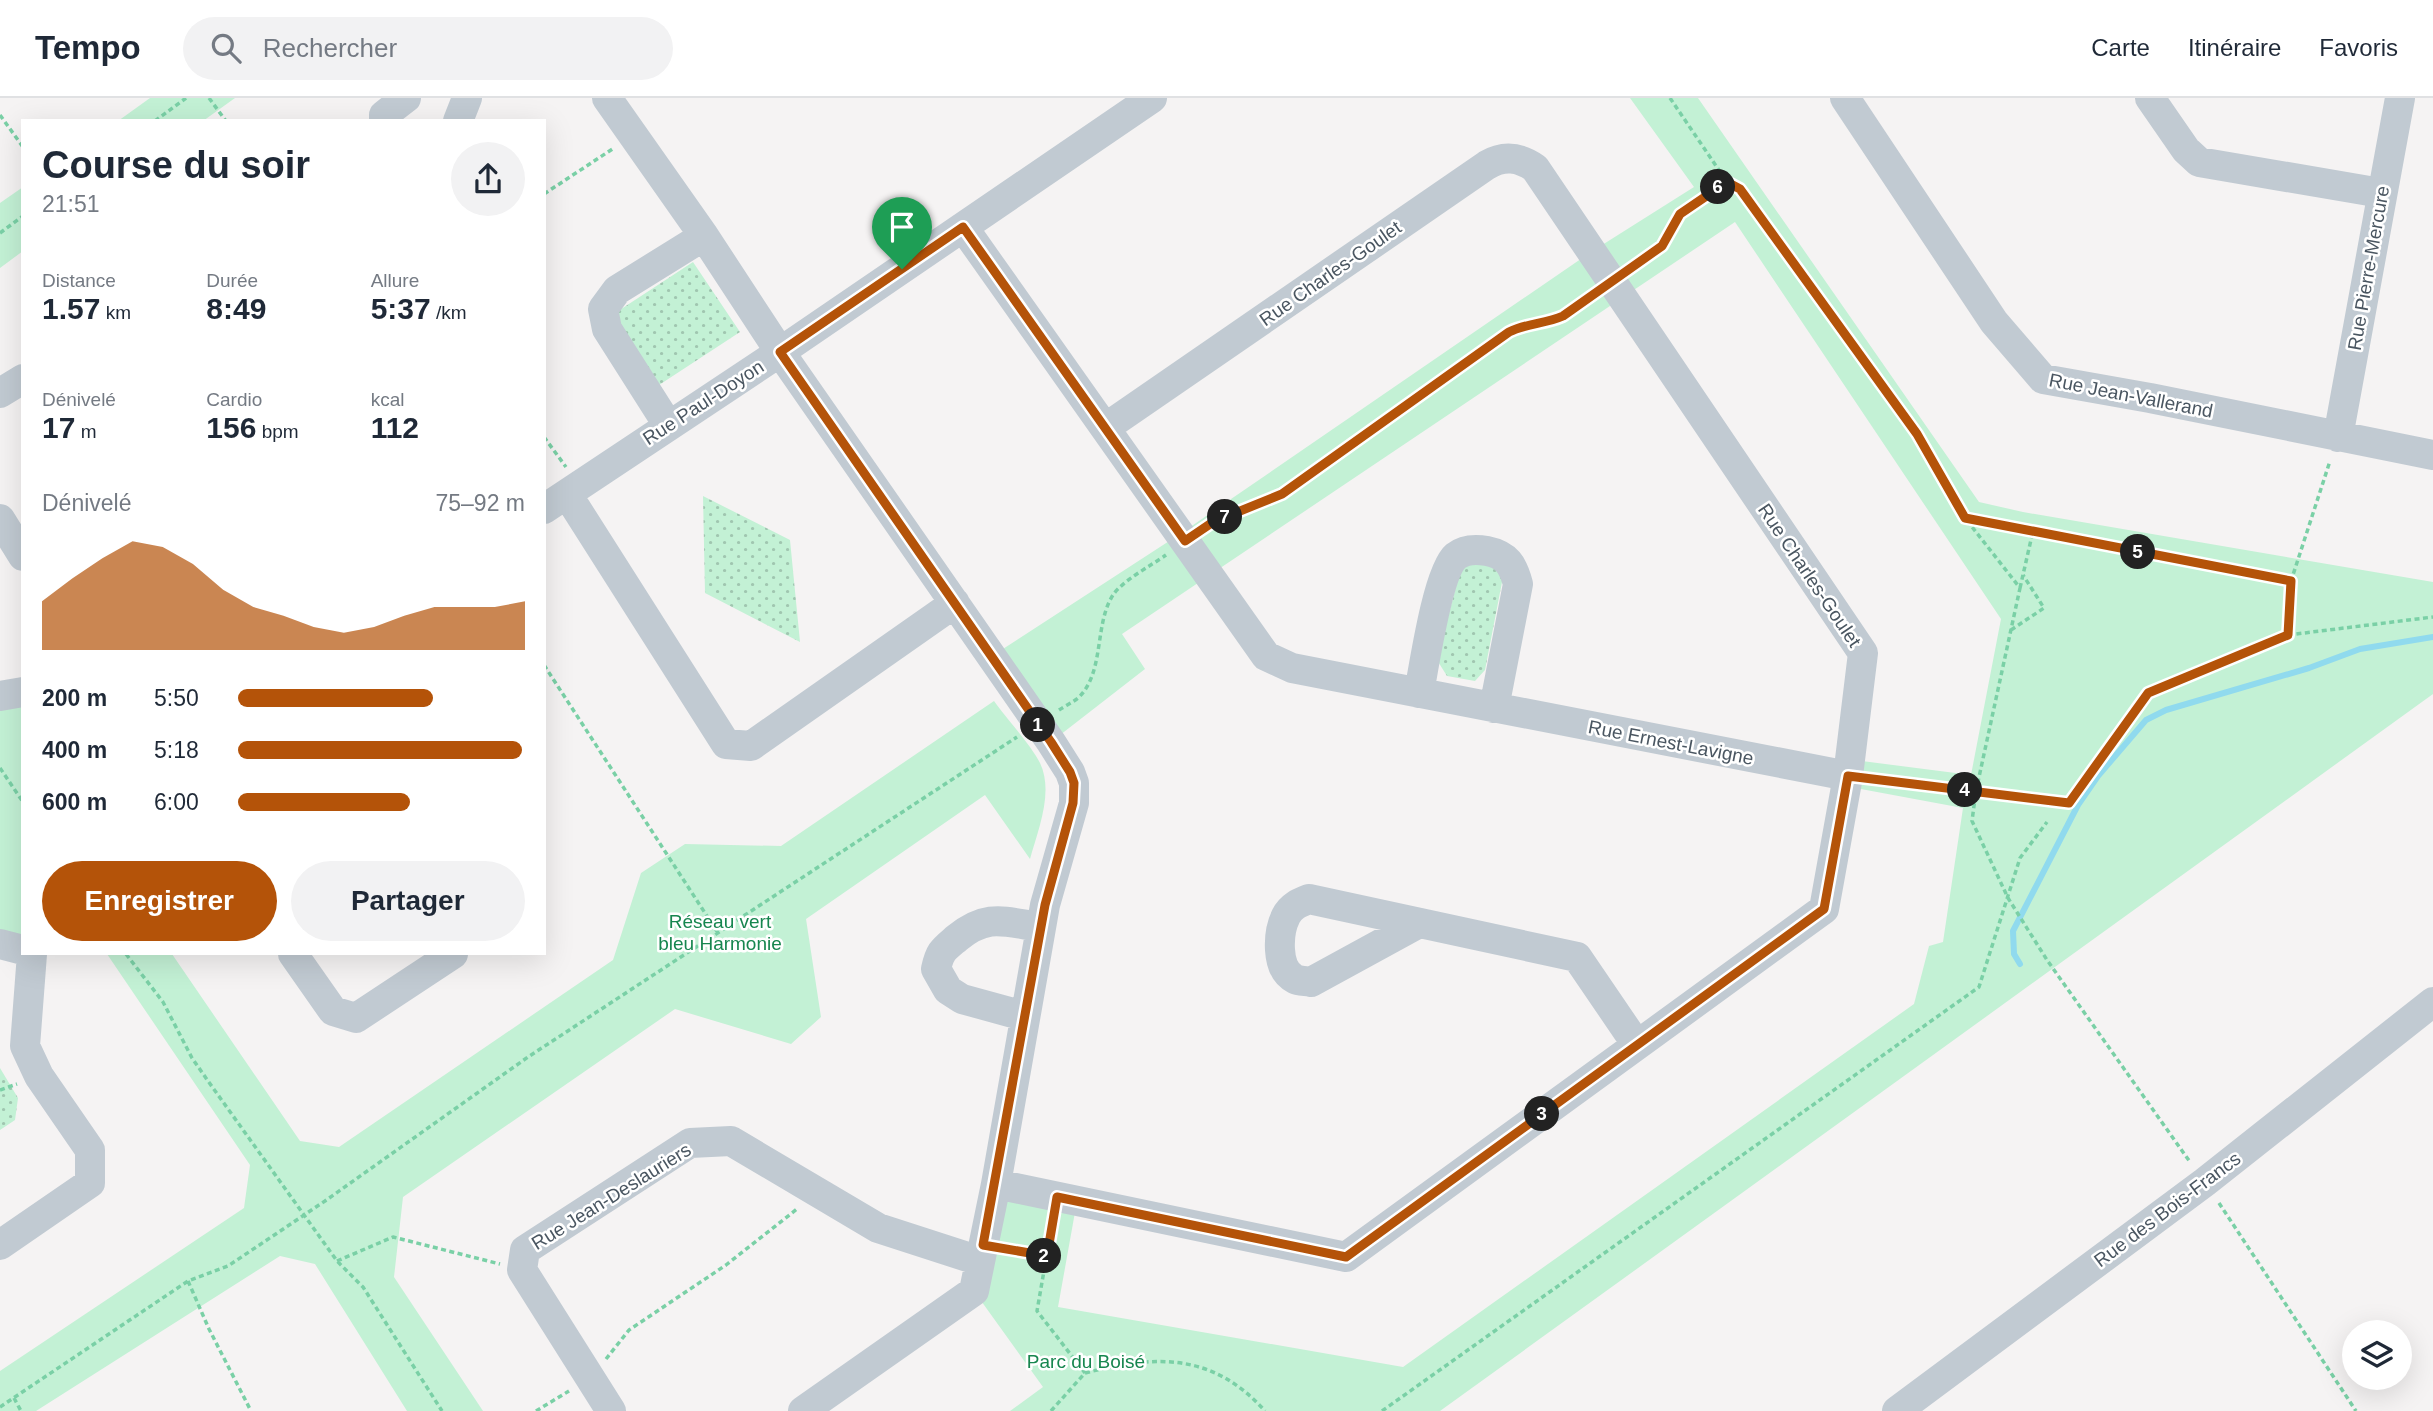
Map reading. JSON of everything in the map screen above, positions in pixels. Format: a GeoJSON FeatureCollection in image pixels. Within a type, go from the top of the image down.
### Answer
{"type":"FeatureCollection","features":[{"type":"Feature","properties":{"kind":"street"},"geometry":{"type":"LineString","coordinates":[[384,119],[384,115],[406,98]]}},
{"type":"Feature","properties":{"kind":"street"},"geometry":{"type":"LineString","coordinates":[[459,119],[467,98]]}},
{"type":"Feature","properties":{"kind":"street"},"geometry":{"type":"LineString","coordinates":[[607,98],[1064,761],[1074,783],[1074,793],[1040,927],[996,1184],[974,1292],[803,1411]]}},
{"type":"Feature","properties":{"kind":"street","name":"Rue Paul-Doyon"},"geometry":{"type":"LineString","coordinates":[[564,496],[1152,98]]}},
{"type":"Feature","properties":{"kind":"street","name":"Rue Jean-Vallerand"},"geometry":{"type":"LineString","coordinates":[[1844,98],[1994,323],[2043,379],[2433,455]]}},
{"type":"Feature","properties":{"kind":"street"},"geometry":{"type":"LineString","coordinates":[[2150,98],[2186,150],[2199,162],[2381,193]]}},
{"type":"Feature","properties":{"kind":"street","name":"Rue Pierre-Mercure"},"geometry":{"type":"LineString","coordinates":[[2338,437],[2400,98]]}},
{"type":"Feature","properties":{"kind":"street","name":"Rue Charles-Goulet"},"geometry":{"type":"LineString","coordinates":[[996,1184],[1346,1257],[1824,909],[1848,776],[1863,653],[1535,168],[1523,160],[1496,159],[1105,428]]}},
{"type":"Feature","properties":{"kind":"street","name":"Rue Ernest-Lavigne"},"geometry":{"type":"LineString","coordinates":[[963,227],[1266,656],[1292,668],[1848,776]]}},
{"type":"Feature","properties":{"kind":"street"},"geometry":{"type":"LineString","coordinates":[[668,425],[607,329],[603,309],[617,290],[704,236]]}},
{"type":"Feature","properties":{"kind":"street"},"geometry":{"type":"LineString","coordinates":[[0,393],[21,380]]}},
{"type":"Feature","properties":{"kind":"street"},"geometry":{"type":"LineString","coordinates":[[564,496],[726,744],[751,746],[956,603]]}},
{"type":"Feature","properties":{"kind":"street"},"geometry":{"type":"LineString","coordinates":[[0,519],[21,553]]}},
{"type":"Feature","properties":{"kind":"street"},"geometry":{"type":"LineString","coordinates":[[1419,692],[1444,576],[1455,556],[1468,550],[1489,551],[1507,558],[1515,571],[1518,584],[1494,708]]}},
{"type":"Feature","properties":{"kind":"street"},"geometry":{"type":"LineString","coordinates":[[0,696],[21,692]]}},
{"type":"Feature","properties":{"kind":"street"},"geometry":{"type":"LineString","coordinates":[[1024,1016],[962,999],[947,990],[936,969],[940,952],[973,925],[995,920],[1040,927]]}},
{"type":"Feature","properties":{"kind":"street"},"geometry":{"type":"LineString","coordinates":[[1419,923],[1577,957],[1637,1045]]}},
{"type":"Feature","properties":{"kind":"street"},"geometry":{"type":"LineString","coordinates":[[0,944],[21,949]]}},
{"type":"Feature","properties":{"kind":"street"},"geometry":{"type":"LineString","coordinates":[[0,1245],[90,1182],[90,1150],[39,1076],[25,1046],[32,955]]}},
{"type":"Feature","properties":{"kind":"street"},"geometry":{"type":"LineString","coordinates":[[294,955],[333,1011],[356,1018],[451,955]]}},
{"type":"Feature","properties":{"kind":"street","name":"Rue des Bois-Francs"},"geometry":{"type":"LineString","coordinates":[[1897,1411],[2204,1182],[2433,1002]]}},
{"type":"Feature","properties":{"kind":"street","name":"Rue Jean-Deslauriers"},"geometry":{"type":"LineString","coordinates":[[611,1411],[522,1270],[525,1250],[690,1143],[732,1141],[878,1228],[981,1253]]}},
{"type":"Feature","properties":{"kind":"path"},"geometry":{"type":"LineString","coordinates":[[158,119],[186,98]]}},
{"type":"Feature","properties":{"kind":"path"},"geometry":{"type":"LineString","coordinates":[[209,98],[225,119]]}},
{"type":"Feature","properties":{"kind":"path"},"geometry":{"type":"LineString","coordinates":[[1670,98],[1727,182],[1740,189],[1902,413],[1965,518],[2020,588]]}},
{"type":"Feature","properties":{"kind":"path"},"geometry":{"type":"LineString","coordinates":[[0,115],[21,144]]}},
{"type":"Feature","properties":{"kind":"path"},"geometry":{"type":"LineString","coordinates":[[546,193],[634,136]]}},
{"type":"Feature","properties":{"kind":"path"},"geometry":{"type":"LineString","coordinates":[[0,1407],[188,1281],[228,1266],[305,1217],[528,1057],[1078,697],[1093,671],[1107,606],[1115,591],[1213,522],[1282,494],[1509,332],[1563,316],[1662,246],[1680,214],[1727,182]]}},
{"type":"Feature","properties":{"kind":"path"},"geometry":{"type":"LineString","coordinates":[[0,233],[21,217]]}},
{"type":"Feature","properties":{"kind":"path"},"geometry":{"type":"LineString","coordinates":[[2288,635],[2291,581],[2338,437]]}},
{"type":"Feature","properties":{"kind":"path"},"geometry":{"type":"LineString","coordinates":[[546,443],[564,496]]}},
{"type":"Feature","properties":{"kind":"path"},"geometry":{"type":"LineString","coordinates":[[1965,518],[2033,531],[1976,791],[1972,821],[2007,898],[2047,960],[2204,1182],[2356,1411]]}},
{"type":"Feature","properties":{"kind":"path"},"geometry":{"type":"LineString","coordinates":[[1965,518],[2291,581]]}},
{"type":"Feature","properties":{"kind":"path"},"geometry":{"type":"LineString","coordinates":[[2010,631],[2043,608],[2023,575]]}},
{"type":"Feature","properties":{"kind":"path"},"geometry":{"type":"LineString","coordinates":[[1848,776],[2069,803],[2148,693],[2288,635],[2433,617]]}},
{"type":"Feature","properties":{"kind":"path"},"geometry":{"type":"LineString","coordinates":[[546,668],[718,933]]}},
{"type":"Feature","properties":{"kind":"path"},"geometry":{"type":"LineString","coordinates":[[0,768],[21,799]]}},
{"type":"Feature","properties":{"kind":"path"},"geometry":{"type":"LineString","coordinates":[[1382,1411],[1979,986],[2020,858],[2047,822]]}},
{"type":"Feature","properties":{"kind":"path"},"geometry":{"type":"LineString","coordinates":[[127,955],[163,1002],[192,1058],[305,1217],[337,1261],[363,1287],[442,1411]]}},
{"type":"Feature","properties":{"kind":"path"},"geometry":{"type":"LineString","coordinates":[[629,1330],[726,1265],[818,1193]]}},
{"type":"Feature","properties":{"kind":"path"},"geometry":{"type":"LineString","coordinates":[[1057,1197],[1037,1311],[1085,1373]]}},
{"type":"Feature","properties":{"kind":"path"},"geometry":{"type":"LineString","coordinates":[[337,1261],[393,1237],[522,1270]]}},
{"type":"Feature","properties":{"kind":"path"},"geometry":{"type":"LineString","coordinates":[[981,1253],[1047,1256]]}},
{"type":"Feature","properties":{"kind":"path"},"geometry":{"type":"LineString","coordinates":[[188,1281],[251,1411]]}},
{"type":"Feature","properties":{"kind":"path"},"geometry":{"type":"LineString","coordinates":[[1051,1411],[1085,1373],[1125,1363],[1161,1361],[1199,1366],[1232,1381],[1265,1411]]}},
{"type":"Feature","properties":{"kind":"path"},"geometry":{"type":"LineString","coordinates":[[14,1398],[21,1411]]}},
{"type":"Feature","properties":{"kind":"green space"},"geometry":{"type":"Polygon","coordinates":[[[150,98],[235,98],[206,119],[121,119],[150,98]]]}},
{"type":"Feature","properties":{"kind":"green space","name":"Parc du Boisé"},"geometry":{"type":"Polygon","coordinates":[[[1630,98],[1698,98],[1979,502],[2023,512],[2433,582],[2433,694],[1440,1411],[1010,1411],[1043,1387],[974,1291],[996,1184],[1077,1201],[1058,1307],[1403,1367],[1914,1004],[1929,946],[1943,942],[1963,808],[1850,787],[1854,760],[1971,775],[2001,619],[1735,222],[1122,634],[1145,669],[1051,742],[992,656],[1180,534],[1591,252],[1694,187],[1630,98]]]}},
{"type":"Feature","properties":{"kind":"green space"},"geometry":{"type":"Polygon","coordinates":[[[21,188],[21,252],[0,268],[0,203],[21,188]]]}},
{"type":"Feature","properties":{"kind":"green space"},"geometry":{"type":"Polygon","coordinates":[[[693,262],[740,332],[656,387],[609,317],[693,262]]]}},
{"type":"Feature","properties":{"kind":"green space"},"geometry":{"type":"Polygon","coordinates":[[[703,496],[790,540],[800,642],[705,593],[703,496]]]}},
{"type":"Feature","properties":{"kind":"green space"},"geometry":{"type":"Polygon","coordinates":[[[1496,562],[1503,577],[1485,670],[1475,681],[1447,676],[1437,660],[1462,563],[1496,562]]]}},
{"type":"Feature","properties":{"kind":"green space"},"geometry":{"type":"Polygon","coordinates":[[[21,693],[21,949],[0,944],[0,696],[21,693]]]}},
{"type":"Feature","properties":{"kind":"green space","name":"Réseau vert bleu Harmonie"},"geometry":{"type":"Polygon","coordinates":[[[994,701],[1031,748],[1044,774],[1043,811],[1030,859],[985,795],[806,919],[821,1017],[791,1044],[675,1009],[403,1197],[394,1277],[483,1411],[407,1411],[315,1264],[280,1256],[36,1411],[0,1411],[0,1371],[244,1208],[250,1165],[108,955],[173,955],[300,1141],[339,1147],[613,960],[641,873],[685,844],[781,846],[994,701]]]}},
{"type":"Feature","properties":{"kind":"green space"},"geometry":{"type":"Polygon","coordinates":[[[0,1068],[18,1098],[15,1120],[0,1130],[0,1068]]]}},
{"type":"Feature","properties":{"kind":"waterway"},"geometry":{"type":"LineString","coordinates":[[2020,964],[2014,954],[2013,931],[2078,805],[2098,776],[2146,720],[2166,710],[2309,668],[2360,649],[2433,637]]}},
{"type":"Feature","properties":{"kind":"route"},"geometry":{"type":"LineString","coordinates":[[1727,182],[1740,189],[1917,434],[1965,518],[2291,581],[2288,635],[2148,693],[2069,803],[1848,776],[1824,909],[1346,1257],[1057,1197],[1047,1256],[983,1245],[1045,905],[1073,803],[1074,783],[1064,761],[780,352],[902,269],[963,227],[1185,541],[1213,522],[1282,494],[1509,332],[1563,316],[1662,246],[1680,214],[1689,205],[1727,182]]}}]}
